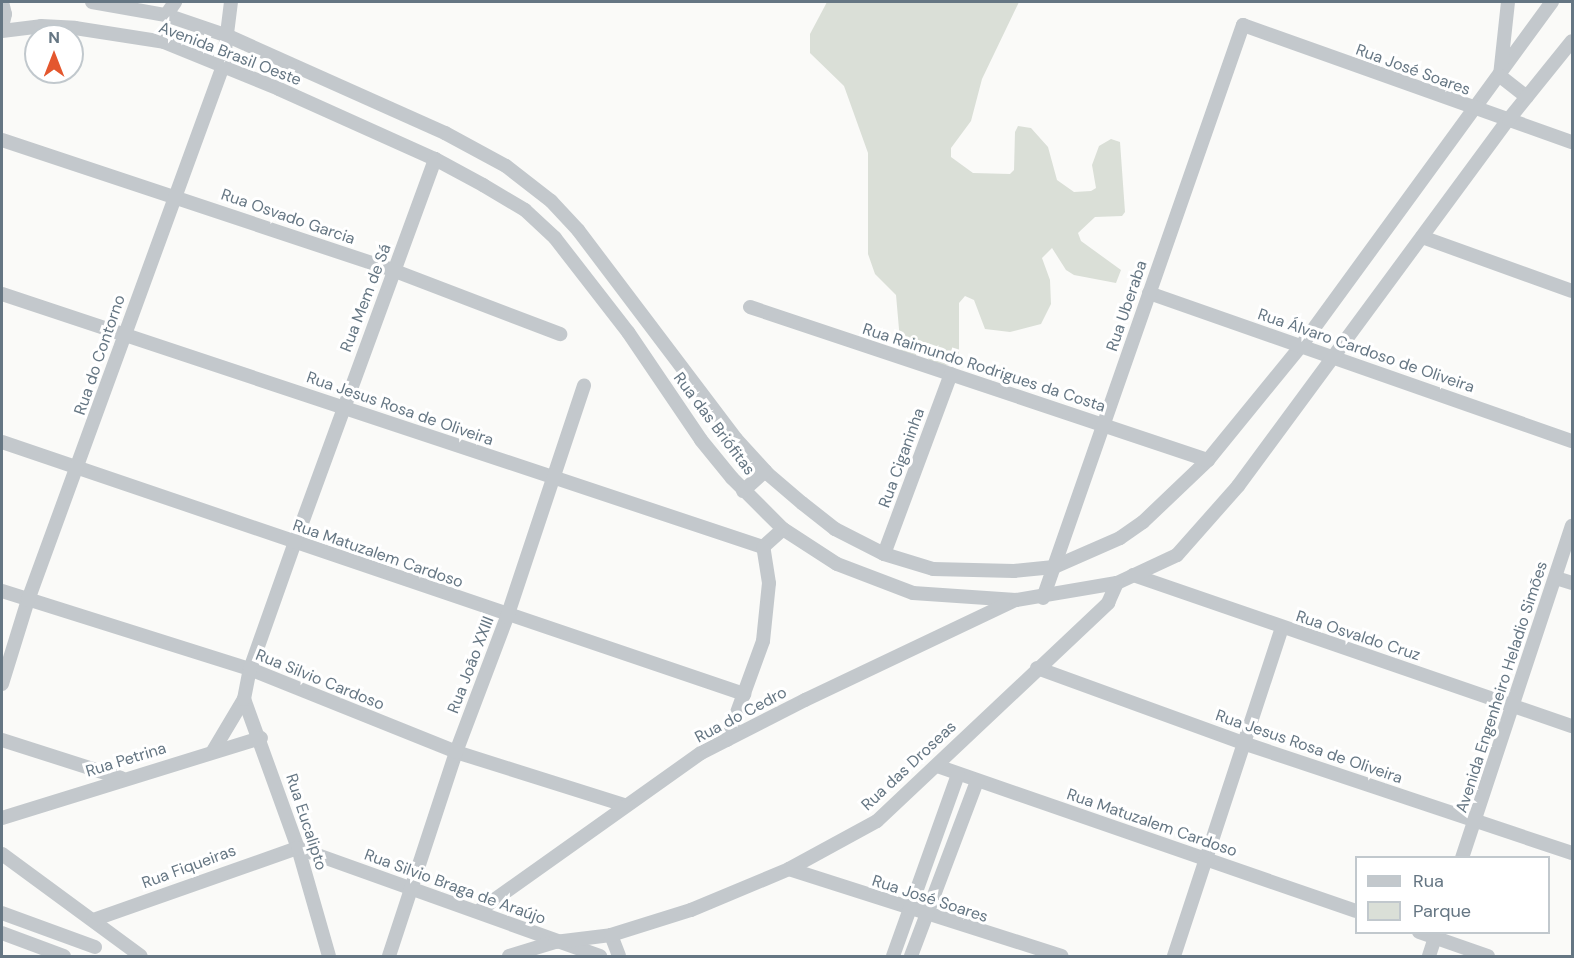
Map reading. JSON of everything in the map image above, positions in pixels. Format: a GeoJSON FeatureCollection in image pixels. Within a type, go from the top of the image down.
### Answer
{"type":"FeatureCollection","features":[{"type":"Feature","properties":{"kind":"street"},"geometry":{"type":"LineString","coordinates":[[2,2],[5,14],[2,29]]}},
{"type":"Feature","properties":{"kind":"street","name":"Avenida Brasil Oeste"},"geometry":{"type":"LineString","coordinates":[[92,2],[166,15],[228,36],[445,133],[506,166],[551,201],[578,230],[647,322]]}},
{"type":"Feature","properties":{"kind":"street"},"geometry":{"type":"LineString","coordinates":[[166,15],[175,2]]}},
{"type":"Feature","properties":{"kind":"street","name":"Rua do Contorno"},"geometry":{"type":"LineString","coordinates":[[2,684],[28,600],[79,468],[124,334],[223,66],[231,2]]}},
{"type":"Feature","properties":{"kind":"street"},"geometry":{"type":"LineString","coordinates":[[1508,2],[1500,76],[1527,96]]}},
{"type":"Feature","properties":{"kind":"street","name":"Rua das Briófitas"},"geometry":{"type":"LineString","coordinates":[[647,322],[765,471],[835,529],[884,554],[933,569],[1014,571],[1054,567],[1120,538],[1143,522],[1208,460],[1301,346],[1500,76],[1551,2]]}},
{"type":"Feature","properties":{"kind":"street","name":"Rua José Soares"},"geometry":{"type":"LineString","coordinates":[[1243,25],[1474,110],[1509,119],[1572,142]]}},
{"type":"Feature","properties":{"kind":"street","name":"Rua Uberaba"},"geometry":{"type":"LineString","coordinates":[[1043,598],[1243,25]]}},
{"type":"Feature","properties":{"kind":"street","name":"Avenida Brasil Oeste"},"geometry":{"type":"LineString","coordinates":[[2,29],[41,26],[110,32],[164,42],[435,159],[542,223],[628,332]]}},
{"type":"Feature","properties":{"kind":"street","name":"Rua do Cedro"},"geometry":{"type":"LineString","coordinates":[[480,910],[624,806],[727,740],[1016,600],[1043,598],[1117,583],[1177,555],[1238,486],[1509,119],[1572,41]]}},
{"type":"Feature","properties":{"kind":"street","name":"Rua Osvado Garcia"},"geometry":{"type":"LineString","coordinates":[[2,140],[176,196],[395,271],[560,334]]}},
{"type":"Feature","properties":{"kind":"street","name":"Rua Mem de Sá"},"geometry":{"type":"LineString","coordinates":[[213,751],[244,699],[250,669],[343,405],[435,159]]}},
{"type":"Feature","properties":{"kind":"street"},"geometry":{"type":"LineString","coordinates":[[1422,237],[1572,291]]}},
{"type":"Feature","properties":{"kind":"street","name":"Rua Álvaro Cardoso de Oliveira"},"geometry":{"type":"LineString","coordinates":[[1149,293],[1572,441]]}},
{"type":"Feature","properties":{"kind":"street","name":"Rua Jesus Rosa de Oliveira"},"geometry":{"type":"LineString","coordinates":[[2,294],[343,405],[552,479],[763,547]]}},
{"type":"Feature","properties":{"kind":"street","name":"Rua Raimundo Rodrigues da Costa"},"geometry":{"type":"LineString","coordinates":[[750,308],[1208,460]]}},
{"type":"Feature","properties":{"kind":"street","name":"Rua das Briófitas"},"geometry":{"type":"LineString","coordinates":[[628,332],[701,440],[743,491],[783,529],[837,564],[913,593],[1016,600]]}},
{"type":"Feature","properties":{"kind":"street","name":"Rua Ciganinha"},"geometry":{"type":"LineString","coordinates":[[884,554],[951,374]]}},
{"type":"Feature","properties":{"kind":"street","name":"Rua João XXIII"},"geometry":{"type":"LineString","coordinates":[[389,957],[456,752],[507,616],[584,385]]}},
{"type":"Feature","properties":{"kind":"street","name":"Rua Matuzalem Cardoso"},"geometry":{"type":"LineString","coordinates":[[2,442],[507,616],[744,694]]}},
{"type":"Feature","properties":{"kind":"street"},"geometry":{"type":"LineString","coordinates":[[743,491],[765,471]]}},
{"type":"Feature","properties":{"kind":"street","name":"Avenida Engenheiro Heladio Simões"},"geometry":{"type":"LineString","coordinates":[[1463,856],[1572,526]]}},
{"type":"Feature","properties":{"kind":"street"},"geometry":{"type":"LineString","coordinates":[[727,740],[766,624],[769,583],[763,547],[783,529]]}},
{"type":"Feature","properties":{"kind":"street","name":"Rua Osvaldo Cruz"},"geometry":{"type":"LineString","coordinates":[[1133,576],[1572,726]]}},
{"type":"Feature","properties":{"kind":"street"},"geometry":{"type":"LineString","coordinates":[[1556,578],[1572,584]]}},
{"type":"Feature","properties":{"kind":"street","name":"Rua das Droseas"},"geometry":{"type":"LineString","coordinates":[[611,935],[691,910],[789,869],[877,821],[1108,603],[1117,583]]}},
{"type":"Feature","properties":{"kind":"street","name":"Rua Silvio Cardoso"},"geometry":{"type":"LineString","coordinates":[[2,591],[250,669],[456,752],[624,806]]}},
{"type":"Feature","properties":{"kind":"street"},"geometry":{"type":"LineString","coordinates":[[1174,957],[1282,628]]}},
{"type":"Feature","properties":{"kind":"street","name":"Rua Jesus Rosa de Oliveira"},"geometry":{"type":"LineString","coordinates":[[1037,668],[1244,743],[1572,853]]}},
{"type":"Feature","properties":{"kind":"street","name":"Rua Eucalipto"},"geometry":{"type":"LineString","coordinates":[[244,699],[261,738],[298,848],[329,957]]}},
{"type":"Feature","properties":{"kind":"street","name":"Rua Petrina"},"geometry":{"type":"LineString","coordinates":[[2,818],[122,778],[261,738]]}},
{"type":"Feature","properties":{"kind":"street"},"geometry":{"type":"LineString","coordinates":[[2,740],[122,778]]}},
{"type":"Feature","properties":{"kind":"street","name":"Rua Matuzalem Cardoso"},"geometry":{"type":"LineString","coordinates":[[937,766],[1355,911]]}},
{"type":"Feature","properties":{"kind":"street"},"geometry":{"type":"LineString","coordinates":[[893,957],[958,774]]}},
{"type":"Feature","properties":{"kind":"street"},"geometry":{"type":"LineString","coordinates":[[911,957],[977,781]]}},
{"type":"Feature","properties":{"kind":"street","name":"Rua Silvio Braga de Araújo"},"geometry":{"type":"LineString","coordinates":[[298,848],[480,910],[555,942],[600,957]]}},
{"type":"Feature","properties":{"kind":"street","name":"Rua Fiqueiras"},"geometry":{"type":"LineString","coordinates":[[93,920],[298,848]]}},
{"type":"Feature","properties":{"kind":"street"},"geometry":{"type":"LineString","coordinates":[[2,854],[141,957]]}},
{"type":"Feature","properties":{"kind":"street","name":"Rua José Soares"},"geometry":{"type":"LineString","coordinates":[[789,869],[910,911],[1061,957]]}},
{"type":"Feature","properties":{"kind":"street"},"geometry":{"type":"LineString","coordinates":[[2,913],[94,952],[104,930]]}},
{"type":"Feature","properties":{"kind":"street"},"geometry":{"type":"LineString","coordinates":[[2,933],[64,957]]}},
{"type":"Feature","properties":{"kind":"street"},"geometry":{"type":"LineString","coordinates":[[509,957],[555,942],[611,935]]}},
{"type":"Feature","properties":{"kind":"street"},"geometry":{"type":"LineString","coordinates":[[566,957],[584,951],[611,935]]}},
{"type":"Feature","properties":{"kind":"street"},"geometry":{"type":"LineString","coordinates":[[611,935],[619,957]]}},
{"type":"Feature","properties":{"kind":"street"},"geometry":{"type":"LineString","coordinates":[[1429,957],[1436,935],[1488,957]]}},
{"type":"Feature","properties":{"kind":"green space"},"geometry":{"type":"Polygon","coordinates":[[[827,2],[1019,2],[982,79],[971,121],[951,148],[951,157],[973,173],[1010,174],[1014,170],[1015,132],[1018,126],[1031,128],[1048,147],[1057,180],[1074,192],[1091,191],[1096,188],[1092,165],[1099,146],[1111,139],[1120,142],[1125,212],[1122,216],[1095,217],[1078,233],[1081,241],[1121,270],[1116,283],[1074,275],[1066,270],[1052,248],[1042,258],[1050,280],[1051,304],[1041,324],[1010,332],[985,329],[974,300],[965,296],[959,303],[959,356],[950,365],[934,368],[920,345],[913,362],[901,352],[896,295],[875,274],[868,254],[868,153],[844,86],[810,53],[810,34],[827,2]]]}}]}
